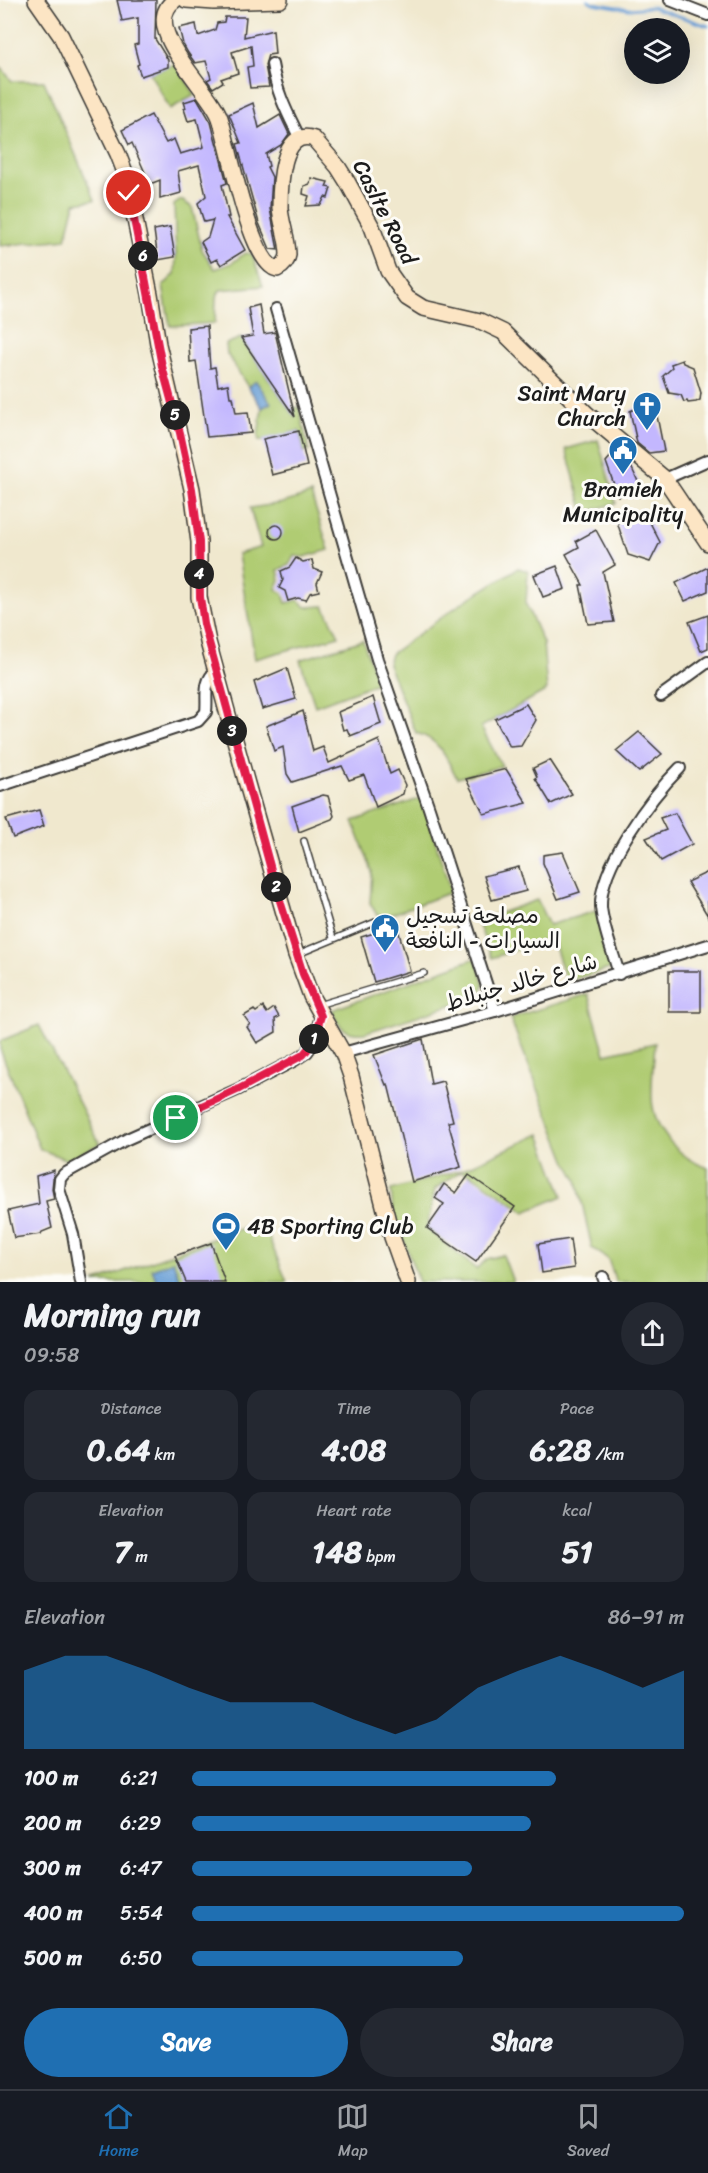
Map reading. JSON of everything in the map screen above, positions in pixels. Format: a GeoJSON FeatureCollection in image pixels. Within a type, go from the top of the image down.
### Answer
{"type":"FeatureCollection","features":[{"type":"Feature","properties":{"kind":"main road"},"geometry":{"type":"LineString","coordinates":[[36,0],[60,36],[126,175],[162,366],[192,489],[199,542],[200,597],[204,624],[296,955],[319,1011],[343,1053],[358,1099],[392,1237],[408,1282]]}},
{"type":"Feature","properties":{"kind":"main road"},"geometry":{"type":"LineString","coordinates":[[175,0],[169,4],[164,16],[167,35],[175,52],[217,110],[248,222],[267,264],[274,269],[285,264],[288,254],[280,208],[285,157],[288,148],[300,139]]}},
{"type":"Feature","properties":{"kind":"main road"},"geometry":{"type":"LineString","coordinates":[[186,0],[214,2],[279,0]]}},
{"type":"Feature","properties":{"kind":"main road","name":"Caslte Road"},"geometry":{"type":"LineString","coordinates":[[300,139],[305,137],[314,139],[338,167],[372,227],[388,272],[407,298],[423,308],[480,321],[503,332],[587,414],[665,478],[708,543]]}},
{"type":"Feature","properties":{"kind":"street"},"geometry":{"type":"LineString","coordinates":[[670,0],[708,15]]}},
{"type":"Feature","properties":{"kind":"street"},"geometry":{"type":"LineString","coordinates":[[272,64],[274,83],[300,139]]}},
{"type":"Feature","properties":{"kind":"street"},"geometry":{"type":"LineString","coordinates":[[276,309],[377,659],[429,808],[495,1011]]}},
{"type":"Feature","properties":{"kind":"street"},"geometry":{"type":"LineString","coordinates":[[665,478],[708,460]]}},
{"type":"Feature","properties":{"kind":"street"},"geometry":{"type":"LineString","coordinates":[[661,696],[708,662]]}},
{"type":"Feature","properties":{"kind":"street"},"geometry":{"type":"LineString","coordinates":[[0,786],[198,721],[206,712],[207,684],[211,675],[216,671]]}},
{"type":"Feature","properties":{"kind":"street"},"geometry":{"type":"LineString","coordinates":[[619,974],[602,914],[602,896],[606,879],[644,810],[661,787],[680,768]]}},
{"type":"Feature","properties":{"kind":"street","name":"شارع خالد جنبلاط"},"geometry":{"type":"LineString","coordinates":[[343,1053],[495,1011],[708,945]]}},
{"type":"Feature","properties":{"kind":"street"},"geometry":{"type":"LineString","coordinates":[[81,1282],[73,1234],[59,1189],[60,1179],[64,1174],[127,1139],[239,1089],[303,1055],[312,1044],[319,1011]]}},
{"type":"Feature","properties":{"kind":"lane"},"geometry":{"type":"LineString","coordinates":[[304,841],[333,938]]}},
{"type":"Feature","properties":{"kind":"lane"},"geometry":{"type":"LineString","coordinates":[[296,955],[378,921]]}},
{"type":"Feature","properties":{"kind":"lane"},"geometry":{"type":"LineString","coordinates":[[319,1011],[424,974]]}},
{"type":"Feature","properties":{"kind":"green space"},"geometry":{"type":"Polygon","coordinates":[[[176,64],[195,95],[170,109],[150,73],[176,64]]]}},
{"type":"Feature","properties":{"kind":"green space"},"geometry":{"type":"Polygon","coordinates":[[[0,66],[12,81],[44,81],[95,200],[75,203],[66,239],[0,246],[0,66]]]}},
{"type":"Feature","properties":{"kind":"green space"},"geometry":{"type":"Polygon","coordinates":[[[181,200],[192,207],[202,250],[215,269],[232,263],[245,253],[252,254],[263,286],[220,290],[216,298],[215,323],[170,326],[163,286],[175,274],[174,205],[181,200]]]}},
{"type":"Feature","properties":{"kind":"green space"},"geometry":{"type":"Polygon","coordinates":[[[241,338],[295,417],[294,408],[299,407],[309,451],[304,452],[299,431],[259,441],[262,408],[270,403],[256,382],[248,387],[227,354],[226,344],[241,338]]]}},
{"type":"Feature","properties":{"kind":"green space"},"geometry":{"type":"Polygon","coordinates":[[[598,440],[616,503],[584,513],[566,449],[598,440]]]}},
{"type":"Feature","properties":{"kind":"green space"},"geometry":{"type":"Polygon","coordinates":[[[311,494],[329,550],[304,557],[294,556],[289,565],[278,570],[280,580],[276,589],[283,593],[286,603],[298,600],[306,607],[324,606],[339,636],[255,659],[238,554],[261,547],[250,508],[283,503],[311,494]]]}},
{"type":"Feature","properties":{"kind":"green space"},"geometry":{"type":"Polygon","coordinates":[[[518,568],[528,571],[526,604],[543,643],[547,690],[481,727],[502,766],[457,778],[437,745],[416,733],[388,664],[391,654],[463,602],[518,568]]]}},
{"type":"Feature","properties":{"kind":"green space"},"geometry":{"type":"Polygon","coordinates":[[[363,640],[377,683],[315,706],[300,660],[363,640]]]}},
{"type":"Feature","properties":{"kind":"green space"},"geometry":{"type":"Polygon","coordinates":[[[422,798],[451,892],[387,916],[377,915],[370,903],[372,871],[353,821],[422,798]]]}},
{"type":"Feature","properties":{"kind":"green space"},"geometry":{"type":"Polygon","coordinates":[[[537,900],[549,925],[596,911],[613,968],[566,981],[552,937],[492,958],[477,921],[537,900]]]}},
{"type":"Feature","properties":{"kind":"green space"},"geometry":{"type":"Polygon","coordinates":[[[476,958],[484,985],[479,996],[364,1033],[352,1033],[343,1029],[332,1010],[476,958]]]}},
{"type":"Feature","properties":{"kind":"green space"},"geometry":{"type":"Polygon","coordinates":[[[588,994],[605,1054],[655,1043],[652,1099],[658,1121],[663,1132],[678,1150],[708,1168],[708,1282],[616,1282],[608,1259],[592,1248],[577,1180],[566,1160],[510,1018],[588,994]]]}},
{"type":"Feature","properties":{"kind":"green space"},"geometry":{"type":"Polygon","coordinates":[[[39,1025],[100,1144],[67,1160],[40,1149],[0,1049],[0,1041],[39,1025]]]}},
{"type":"Feature","properties":{"kind":"green space"},"geometry":{"type":"Polygon","coordinates":[[[540,1134],[563,1196],[525,1212],[472,1175],[461,1171],[435,1189],[427,1228],[476,1269],[487,1259],[503,1255],[513,1282],[419,1282],[393,1211],[391,1190],[461,1170],[540,1134]]]}},
{"type":"Feature","properties":{"kind":"green space","name":"4B Sporting Club"},"geometry":{"type":"Polygon","coordinates":[[[262,1221],[287,1282],[94,1282],[262,1221]]]}},
{"type":"Feature","properties":{"kind":"water"},"geometry":{"type":"Polygon","coordinates":[[[256,381],[271,403],[262,408],[248,387],[256,381]]]}},
{"type":"Feature","properties":{"kind":"water"},"geometry":{"type":"Polygon","coordinates":[[[173,1261],[181,1282],[157,1282],[152,1269],[173,1261]]]}},
{"type":"Feature","properties":{"kind":"building"},"geometry":{"type":"Polygon","coordinates":[[[117,0],[156,0],[155,39],[168,60],[168,67],[141,76],[134,45],[138,44],[138,18],[122,21],[117,0]]]}},
{"type":"Feature","properties":{"kind":"building"},"geometry":{"type":"Polygon","coordinates":[[[225,17],[246,17],[244,37],[273,30],[275,54],[268,55],[265,65],[269,87],[250,88],[247,67],[253,66],[251,46],[232,52],[238,73],[221,79],[223,82],[213,88],[207,80],[211,78],[206,61],[195,63],[188,53],[179,28],[196,24],[198,36],[215,30],[217,23],[224,22],[225,17]]]}},
{"type":"Feature","properties":{"kind":"building"},"geometry":{"type":"Polygon","coordinates":[[[197,98],[211,122],[227,183],[222,185],[229,217],[227,217],[245,250],[221,265],[217,259],[211,262],[201,242],[208,237],[213,220],[204,222],[198,203],[206,196],[199,165],[178,171],[181,193],[160,199],[160,180],[150,184],[132,143],[129,145],[122,130],[151,115],[166,143],[174,139],[180,154],[204,147],[197,119],[188,121],[184,109],[186,108],[184,102],[197,98]]]}},
{"type":"Feature","properties":{"kind":"building"},"geometry":{"type":"Polygon","coordinates":[[[253,103],[259,128],[280,115],[289,134],[281,145],[266,154],[269,166],[267,167],[272,177],[270,209],[278,250],[270,249],[259,223],[237,144],[241,143],[229,114],[253,103]]]}},
{"type":"Feature","properties":{"kind":"building"},"geometry":{"type":"Polygon","coordinates":[[[311,178],[328,182],[326,187],[331,188],[328,198],[325,197],[321,205],[306,206],[309,196],[303,194],[304,186],[310,184],[311,178]]]}},
{"type":"Feature","properties":{"kind":"building"},"geometry":{"type":"Polygon","coordinates":[[[170,227],[175,257],[158,260],[154,230],[170,227]]]}},
{"type":"Feature","properties":{"kind":"building"},"geometry":{"type":"Polygon","coordinates":[[[259,305],[264,334],[275,332],[295,417],[241,338],[253,336],[248,308],[259,305]]]}},
{"type":"Feature","properties":{"kind":"building"},"geometry":{"type":"Polygon","coordinates":[[[207,326],[210,368],[215,367],[218,386],[228,384],[236,413],[248,412],[251,433],[207,437],[196,361],[190,362],[188,328],[207,326]]]}},
{"type":"Feature","properties":{"kind":"building"},"geometry":{"type":"Polygon","coordinates":[[[682,360],[683,363],[693,367],[701,393],[700,400],[696,402],[684,402],[681,395],[669,393],[663,376],[672,368],[671,364],[682,360]]]}},
{"type":"Feature","properties":{"kind":"building","name":"Saint Mary Church"},"geometry":{"type":"Polygon","coordinates":[[[644,405],[655,406],[664,451],[649,453],[637,443],[630,411],[644,405]]]}},
{"type":"Feature","properties":{"kind":"building"},"geometry":{"type":"Polygon","coordinates":[[[299,431],[307,466],[272,475],[263,439],[299,431]]]}},
{"type":"Feature","properties":{"kind":"building","name":"Bramieh Municipality"},"geometry":{"type":"Polygon","coordinates":[[[619,454],[629,462],[641,488],[618,496],[606,462],[612,455],[619,454]]]}},
{"type":"Feature","properties":{"kind":"building"},"geometry":{"type":"Polygon","coordinates":[[[643,509],[660,542],[650,562],[628,555],[617,522],[643,509]]]}},
{"type":"Feature","properties":{"kind":"building"},"geometry":{"type":"Polygon","coordinates":[[[276,525],[281,527],[283,532],[281,537],[276,539],[271,537],[269,532],[271,527],[276,525]]]}},
{"type":"Feature","properties":{"kind":"building"},"geometry":{"type":"Polygon","coordinates":[[[596,530],[615,565],[603,572],[614,622],[588,624],[580,585],[583,585],[566,554],[579,547],[576,541],[596,530]]]}},
{"type":"Feature","properties":{"kind":"building"},"geometry":{"type":"Polygon","coordinates":[[[296,558],[303,562],[312,560],[314,569],[322,572],[317,583],[319,591],[310,593],[306,600],[298,598],[288,601],[285,591],[279,588],[283,580],[281,571],[290,567],[296,558]]]}},
{"type":"Feature","properties":{"kind":"building"},"geometry":{"type":"Polygon","coordinates":[[[557,566],[565,589],[543,597],[534,575],[557,566]]]}},
{"type":"Feature","properties":{"kind":"building"},"geometry":{"type":"Polygon","coordinates":[[[708,567],[708,591],[685,601],[676,583],[708,567]]]}},
{"type":"Feature","properties":{"kind":"building"},"geometry":{"type":"Polygon","coordinates":[[[708,615],[708,648],[701,651],[689,622],[708,615]]]}},
{"type":"Feature","properties":{"kind":"building"},"geometry":{"type":"Polygon","coordinates":[[[287,668],[296,699],[262,709],[254,682],[287,668]]]}},
{"type":"Feature","properties":{"kind":"building"},"geometry":{"type":"Polygon","coordinates":[[[373,697],[381,724],[350,736],[347,729],[343,730],[338,712],[373,697]]]}},
{"type":"Feature","properties":{"kind":"building"},"geometry":{"type":"Polygon","coordinates":[[[526,704],[536,720],[521,746],[510,747],[495,719],[526,704]]]}},
{"type":"Feature","properties":{"kind":"building"},"geometry":{"type":"Polygon","coordinates":[[[303,711],[313,751],[323,747],[329,763],[379,740],[390,774],[398,770],[405,785],[403,794],[376,807],[364,775],[349,780],[342,766],[292,782],[287,774],[283,747],[274,751],[266,726],[303,711]]]}},
{"type":"Feature","properties":{"kind":"building"},"geometry":{"type":"Polygon","coordinates":[[[639,732],[662,754],[639,772],[616,751],[639,732]]]}},
{"type":"Feature","properties":{"kind":"building"},"geometry":{"type":"Polygon","coordinates":[[[550,760],[572,794],[551,804],[535,778],[537,777],[533,768],[550,760]]]}},
{"type":"Feature","properties":{"kind":"building"},"geometry":{"type":"Polygon","coordinates":[[[506,769],[527,803],[484,814],[466,779],[506,769]]]}},
{"type":"Feature","properties":{"kind":"building"},"geometry":{"type":"Polygon","coordinates":[[[323,795],[328,796],[334,816],[332,819],[299,832],[292,806],[323,795]]]}},
{"type":"Feature","properties":{"kind":"building"},"geometry":{"type":"Polygon","coordinates":[[[39,810],[44,826],[13,838],[6,819],[39,810]]]}},
{"type":"Feature","properties":{"kind":"building"},"geometry":{"type":"Polygon","coordinates":[[[675,813],[692,844],[661,861],[646,838],[666,830],[660,818],[675,813]]]}},
{"type":"Feature","properties":{"kind":"building"},"geometry":{"type":"Polygon","coordinates":[[[563,852],[580,892],[558,899],[543,863],[543,855],[563,852]]]}},
{"type":"Feature","properties":{"kind":"building"},"geometry":{"type":"Polygon","coordinates":[[[519,867],[526,891],[492,900],[484,876],[519,867]]]}},
{"type":"Feature","properties":{"kind":"building"},"geometry":{"type":"Polygon","coordinates":[[[708,872],[708,916],[687,882],[708,872]]]}},
{"type":"Feature","properties":{"kind":"building","name":"مصلحة تسجيل السيارات - النافعة"},"geometry":{"type":"Polygon","coordinates":[[[397,926],[410,971],[374,982],[361,937],[397,926]]]}},
{"type":"Feature","properties":{"kind":"building"},"geometry":{"type":"Polygon","coordinates":[[[669,971],[701,971],[701,1012],[669,1012],[669,971]]]}},
{"type":"Feature","properties":{"kind":"building"},"geometry":{"type":"Polygon","coordinates":[[[263,1007],[267,1013],[274,1008],[279,1017],[275,1019],[276,1032],[257,1043],[247,1027],[250,1024],[244,1016],[263,1007]]]}},
{"type":"Feature","properties":{"kind":"building"},"geometry":{"type":"Polygon","coordinates":[[[423,1039],[431,1084],[443,1081],[453,1121],[448,1122],[461,1167],[412,1182],[388,1084],[386,1085],[374,1055],[423,1039]]]}},
{"type":"Feature","properties":{"kind":"building"},"geometry":{"type":"Polygon","coordinates":[[[54,1170],[52,1189],[54,1199],[46,1201],[52,1228],[41,1234],[14,1238],[8,1211],[39,1204],[36,1176],[54,1170]]]}},
{"type":"Feature","properties":{"kind":"building"},"geometry":{"type":"Polygon","coordinates":[[[469,1175],[515,1207],[476,1262],[427,1228],[444,1204],[435,1198],[444,1184],[456,1193],[469,1175]]]}},
{"type":"Feature","properties":{"kind":"building"},"geometry":{"type":"Polygon","coordinates":[[[570,1239],[574,1268],[542,1273],[538,1244],[570,1239]]]}},
{"type":"Feature","properties":{"kind":"building"},"geometry":{"type":"Polygon","coordinates":[[[211,1243],[225,1282],[186,1282],[175,1256],[211,1243]]]}},
{"type":"Feature","properties":{"kind":"waterway"},"geometry":{"type":"LineString","coordinates":[[588,0],[593,3],[629,9],[652,7],[708,26]]}},
{"type":"Feature","properties":{"kind":"place","name":"Saint Mary Church"},"geometry":{"type":"Point","coordinates":[647,432]}},
{"type":"Feature","properties":{"kind":"place","name":"Bramieh Municipality"},"geometry":{"type":"Point","coordinates":[623,476]}},
{"type":"Feature","properties":{"kind":"place","name":"مصلحة تسجيل السيارات - النافعة"},"geometry":{"type":"Point","coordinates":[385,954]}},
{"type":"Feature","properties":{"kind":"place","name":"4B Sporting Club"},"geometry":{"type":"Point","coordinates":[226,1252]}},
{"type":"Feature","properties":{"kind":"route"},"geometry":{"type":"LineString","coordinates":[[129,193],[140,241],[162,366],[192,489],[199,542],[200,597],[204,624],[276,888],[296,955],[321,1016],[312,1044],[303,1055],[239,1089],[176,1118]]}}]}
